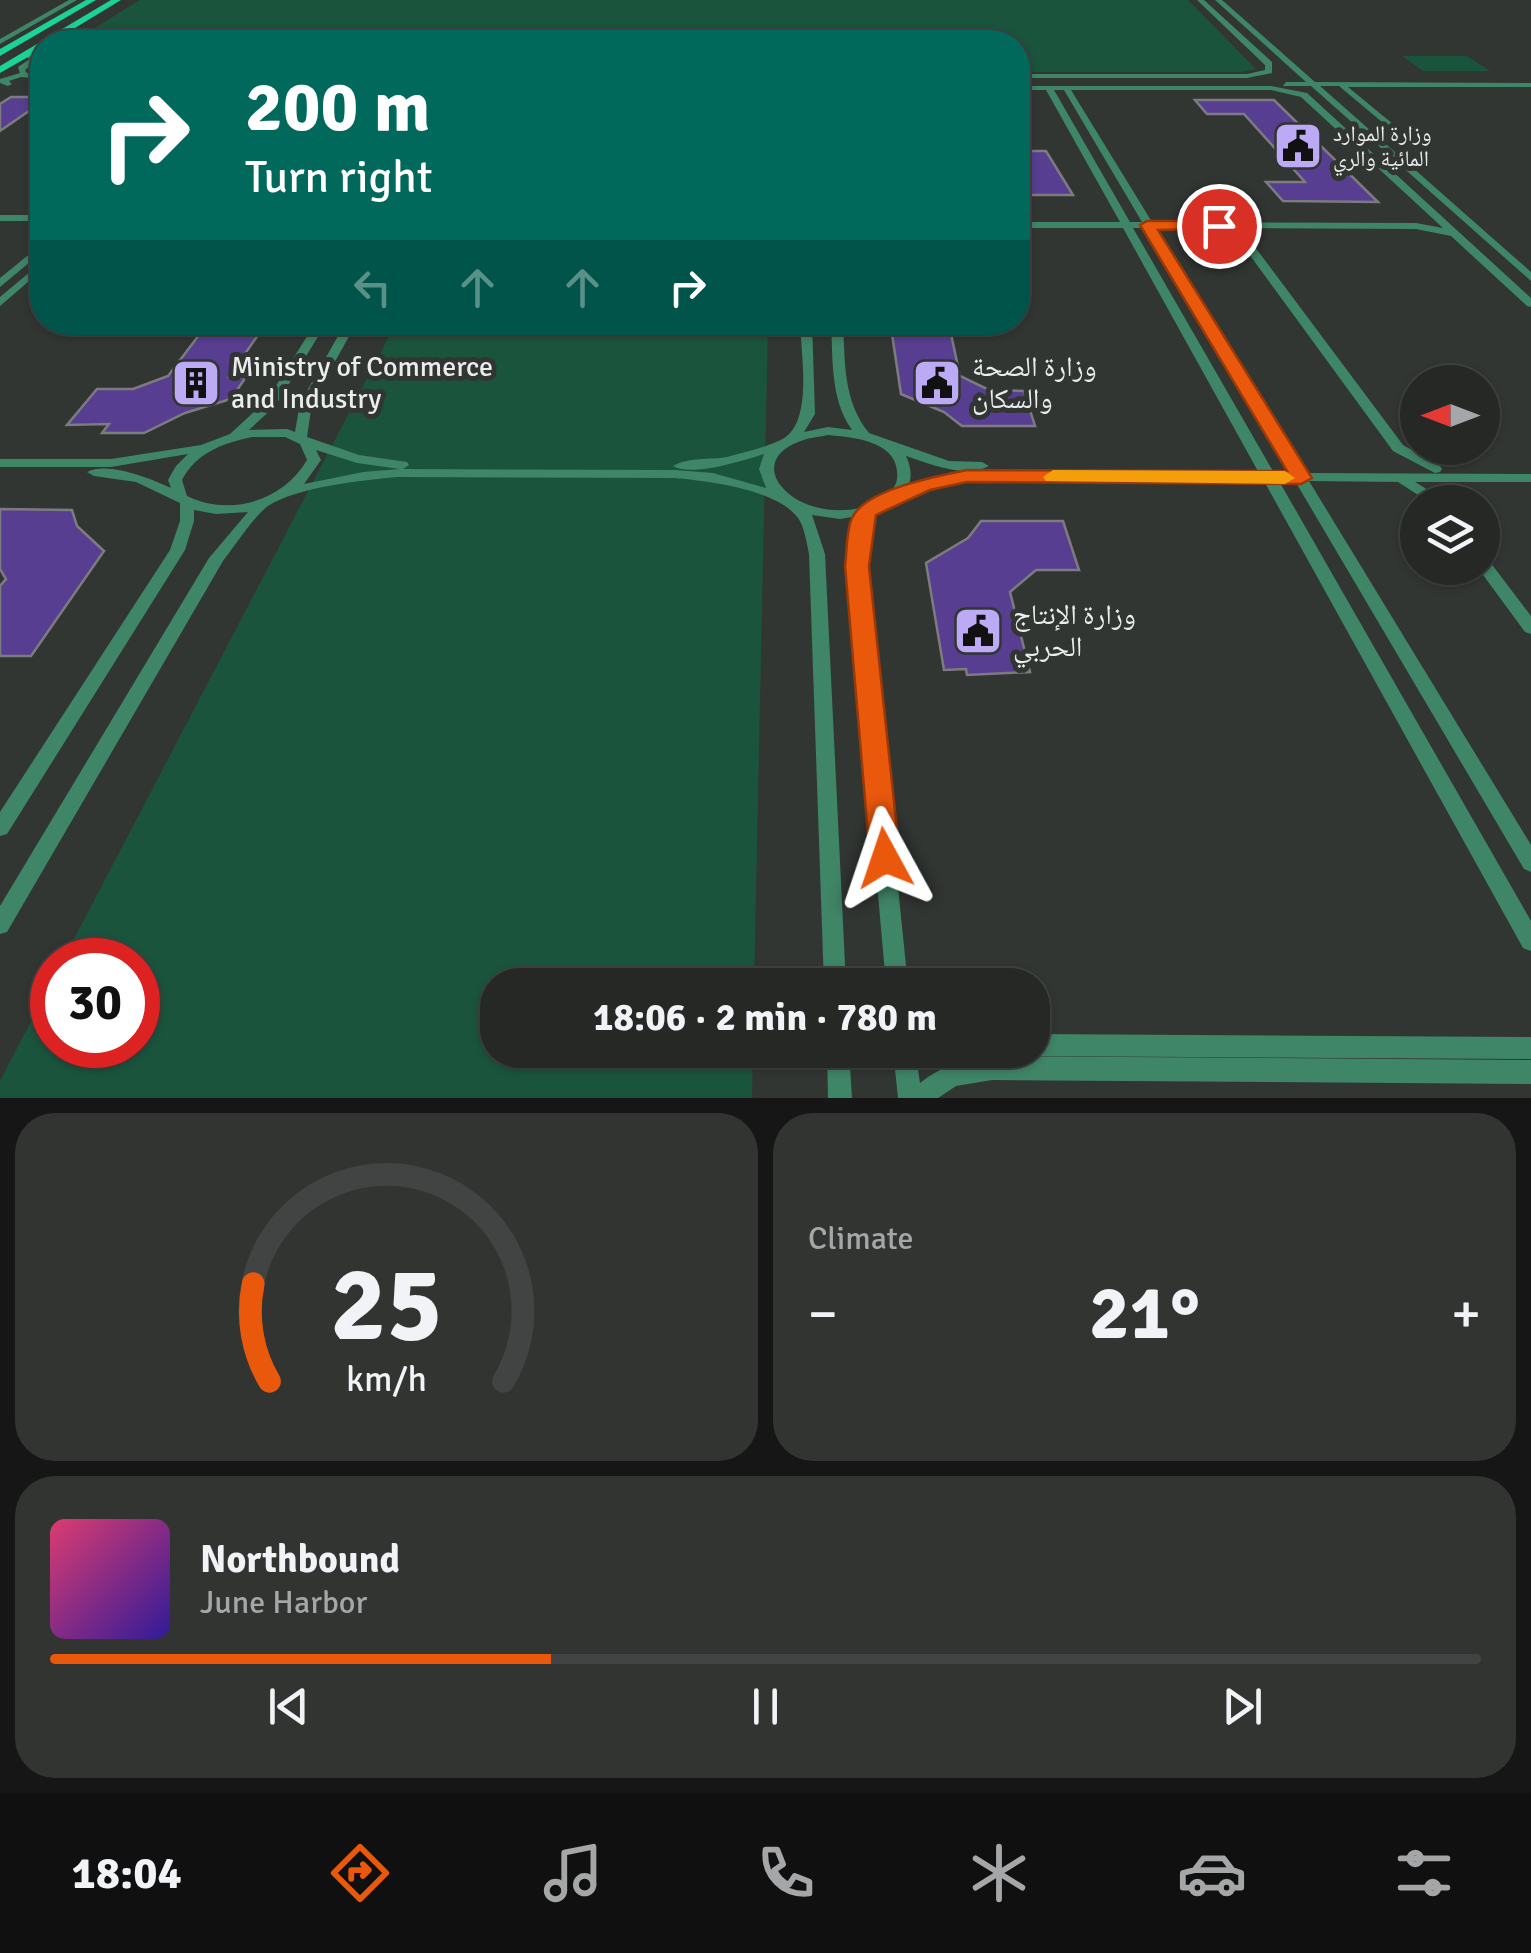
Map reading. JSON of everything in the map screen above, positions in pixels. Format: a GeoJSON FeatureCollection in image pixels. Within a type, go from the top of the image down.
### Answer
{"type":"FeatureCollection","features":[{"type":"Feature","properties":{"kind":"main road"},"geometry":{"type":"LineString","coordinates":[[40,30],[92,0]]}},
{"type":"Feature","properties":{"kind":"main road"},"geometry":{"type":"LineString","coordinates":[[67,30],[117,0]]}},
{"type":"Feature","properties":{"kind":"main road"},"geometry":{"type":"LineString","coordinates":[[0,53],[30,36]]}},
{"type":"Feature","properties":{"kind":"main road"},"geometry":{"type":"LineString","coordinates":[[0,70],[30,53]]}},
{"type":"Feature","properties":{"kind":"street"},"geometry":{"type":"LineString","coordinates":[[0,42],[74,0]]}},
{"type":"Feature","properties":{"kind":"street"},"geometry":{"type":"LineString","coordinates":[[1202,2],[1220,2],[1531,278]]}},
{"type":"Feature","properties":{"kind":"street"},"geometry":{"type":"LineString","coordinates":[[1030,84],[1066,88],[1213,82],[1269,71],[1270,66],[1251,46],[1202,2]]}},
{"type":"Feature","properties":{"kind":"street"},"geometry":{"type":"LineString","coordinates":[[1231,28],[1248,28]]}},
{"type":"Feature","properties":{"kind":"street"},"geometry":{"type":"LineString","coordinates":[[1251,46],[1276,52]]}},
{"type":"Feature","properties":{"kind":"street"},"geometry":{"type":"LineString","coordinates":[[26,55],[30,56]]}},
{"type":"Feature","properties":{"kind":"street"},"geometry":{"type":"LineString","coordinates":[[24,74],[21,70],[30,62]]}},
{"type":"Feature","properties":{"kind":"street"},"geometry":{"type":"LineString","coordinates":[[30,76],[24,74],[2,81],[2,86],[30,82]]}},
{"type":"Feature","properties":{"kind":"street"},"geometry":{"type":"LineString","coordinates":[[1030,82],[1531,80]]}},
{"type":"Feature","properties":{"kind":"street"},"geometry":{"type":"LineString","coordinates":[[1338,82],[1531,80]]}},
{"type":"Feature","properties":{"kind":"street"},"geometry":{"type":"LineString","coordinates":[[1213,82],[1279,88],[1304,95],[1531,304]]}},
{"type":"Feature","properties":{"kind":"street"},"geometry":{"type":"LineString","coordinates":[[1338,82],[1419,150]]}},
{"type":"Feature","properties":{"kind":"street"},"geometry":{"type":"LineString","coordinates":[[1048,88],[1531,941]]}},
{"type":"Feature","properties":{"kind":"street"},"geometry":{"type":"LineString","coordinates":[[1066,88],[1531,862]]}},
{"type":"Feature","properties":{"kind":"street"},"geometry":{"type":"LineString","coordinates":[[1392,173],[1400,161]]}},
{"type":"Feature","properties":{"kind":"street"},"geometry":{"type":"LineString","coordinates":[[1030,223],[1414,222],[1429,218],[1432,212]]}},
{"type":"Feature","properties":{"kind":"street"},"geometry":{"type":"LineString","coordinates":[[0,221],[30,220]]}},
{"type":"Feature","properties":{"kind":"street"},"geometry":{"type":"LineString","coordinates":[[1146,223],[1245,231],[1424,226],[1455,234]]}},
{"type":"Feature","properties":{"kind":"street"},"geometry":{"type":"LineString","coordinates":[[1245,231],[1398,448],[1439,474],[1531,478]]}},
{"type":"Feature","properties":{"kind":"street"},"geometry":{"type":"LineString","coordinates":[[0,284],[30,258]]}},
{"type":"Feature","properties":{"kind":"street"},"geometry":{"type":"LineString","coordinates":[[0,303],[30,276]]}},
{"type":"Feature","properties":{"kind":"street"},"geometry":{"type":"LineString","coordinates":[[233,436],[272,402],[314,335]]}},
{"type":"Feature","properties":{"kind":"street"},"geometry":{"type":"LineString","coordinates":[[287,492],[310,471],[314,460],[303,440],[306,404],[345,335]]}},
{"type":"Feature","properties":{"kind":"street"},"geometry":{"type":"LineString","coordinates":[[795,437],[809,414],[806,335]]}},
{"type":"Feature","properties":{"kind":"street"},"geometry":{"type":"LineString","coordinates":[[838,335],[846,409],[863,435]]}},
{"type":"Feature","properties":{"kind":"street"},"geometry":{"type":"LineString","coordinates":[[0,463],[110,464],[233,436],[270,432],[357,459],[401,465],[688,466],[727,461],[779,446],[795,437],[828,431],[863,435],[932,461],[961,466],[1266,473]]}},
{"type":"Feature","properties":{"kind":"street"},"geometry":{"type":"LineString","coordinates":[[0,828],[177,550],[188,520],[175,480],[179,470],[215,443]]}},
{"type":"Feature","properties":{"kind":"street"},"geometry":{"type":"LineString","coordinates":[[885,445],[900,458],[905,474],[901,489],[861,521],[857,566],[895,968]]}},
{"type":"Feature","properties":{"kind":"street"},"geometry":{"type":"LineString","coordinates":[[779,446],[768,457],[764,470],[768,484],[807,519],[817,554],[834,968]]}},
{"type":"Feature","properties":{"kind":"street"},"geometry":{"type":"LineString","coordinates":[[1394,474],[1398,448]]}},
{"type":"Feature","properties":{"kind":"street"},"geometry":{"type":"LineString","coordinates":[[0,472],[123,474],[153,482],[184,500],[220,510],[263,503],[287,492],[363,476],[398,473],[675,474],[713,477],[830,514],[877,506],[937,481],[967,476],[1439,474],[1531,470]]}},
{"type":"Feature","properties":{"kind":"street"},"geometry":{"type":"LineString","coordinates":[[1394,474],[1411,485]]}},
{"type":"Feature","properties":{"kind":"street"},"geometry":{"type":"LineString","coordinates":[[1438,485],[1439,474]]}},
{"type":"Feature","properties":{"kind":"street"},"geometry":{"type":"LineString","coordinates":[[0,925],[217,558],[263,503]]}},
{"type":"Feature","properties":{"kind":"street"},"geometry":{"type":"LineString","coordinates":[[1499,585],[1531,628]]}},
{"type":"Feature","properties":{"kind":"street"},"geometry":{"type":"LineString","coordinates":[[1050,1045],[1531,1048]]}},
{"type":"Feature","properties":{"kind":"street"},"geometry":{"type":"LineString","coordinates":[[839,1068],[840,1098]]}},
{"type":"Feature","properties":{"kind":"street"},"geometry":{"type":"LineString","coordinates":[[906,1068],[910,1098]]}},
{"type":"Feature","properties":{"kind":"street"},"geometry":{"type":"LineString","coordinates":[[922,1098],[946,1078],[968,1070],[992,1068],[1531,1072]]}},
{"type":"Feature","properties":{"kind":"green space"},"geometry":{"type":"Polygon","coordinates":[[[140,0],[1188,0],[1256,69],[1030,72],[1030,30],[91,30],[140,0]]]}},
{"type":"Feature","properties":{"kind":"green space"},"geometry":{"type":"Polygon","coordinates":[[[1402,56],[1467,56],[1490,71],[1423,71],[1402,56]]]}},
{"type":"Feature","properties":{"kind":"green space"},"geometry":{"type":"Polygon","coordinates":[[[390,335],[768,335],[754,968],[480,968],[480,1068],[753,1068],[752,1098],[0,1098],[0,1081],[30,1023],[30,1068],[160,1068],[160,938],[75,938],[390,335]]]}},
{"type":"Feature","properties":{"kind":"building"},"geometry":{"type":"Polygon","coordinates":[[[11,97],[30,97],[30,111],[0,131],[0,104],[11,97]]]}},
{"type":"Feature","properties":{"kind":"building","name":"وزارة الموارد المائية والري"},"geometry":{"type":"Polygon","coordinates":[[[1195,100],[1274,100],[1378,202],[1283,201],[1266,182],[1305,182],[1244,114],[1207,114],[1195,100]]]}},
{"type":"Feature","properties":{"kind":"building"},"geometry":{"type":"Polygon","coordinates":[[[1030,151],[1046,151],[1073,195],[1030,195],[1030,151]]]}},
{"type":"Feature","properties":{"kind":"building","name":"Ministry of Commerce and Industry"},"geometry":{"type":"Polygon","coordinates":[[[199,335],[258,335],[229,377],[246,377],[231,399],[185,413],[144,433],[102,433],[109,424],[67,425],[97,389],[133,389],[168,376],[199,335]]]}},
{"type":"Feature","properties":{"kind":"building","name":"وزارة الصحة والسكان"},"geometry":{"type":"Polygon","coordinates":[[[892,335],[951,335],[960,376],[989,390],[1024,391],[1035,426],[962,426],[944,412],[901,394],[892,335]]]}},
{"type":"Feature","properties":{"kind":"building"},"geometry":{"type":"Polygon","coordinates":[[[0,509],[72,510],[77,526],[104,551],[31,656],[0,656],[0,586],[6,579],[0,569],[0,509]]]}},
{"type":"Feature","properties":{"kind":"building","name":"وزارة الإنتاج الحربي"},"geometry":{"type":"Polygon","coordinates":[[[981,521],[1063,521],[1079,570],[1036,570],[1010,592],[1030,672],[967,675],[966,669],[944,670],[926,563],[968,538],[981,521]]]}},
{"type":"Feature","properties":{"kind":"slow traffic"},"geometry":{"type":"LineString","coordinates":[[1053,477],[1285,478]]}},
{"type":"Feature","properties":{"kind":"place","name":"وزارة الموارد المائية والري"},"geometry":{"type":"Point","coordinates":[1298,146]}},
{"type":"Feature","properties":{"kind":"place","name":"Ministry of Commerce and Industry"},"geometry":{"type":"Point","coordinates":[196,383]}},
{"type":"Feature","properties":{"kind":"place","name":"وزارة الصحة والسكان"},"geometry":{"type":"Point","coordinates":[937,383]}},
{"type":"Feature","properties":{"kind":"place","name":"وزارة الإنتاج الحربي"},"geometry":{"type":"Point","coordinates":[978,631]}},
{"type":"Feature","properties":{"kind":"route"},"geometry":{"type":"LineString","coordinates":[[885,858],[857,566],[861,521],[868,510],[937,481],[967,476],[1301,478],[1147,225],[1219,226]]}}]}
